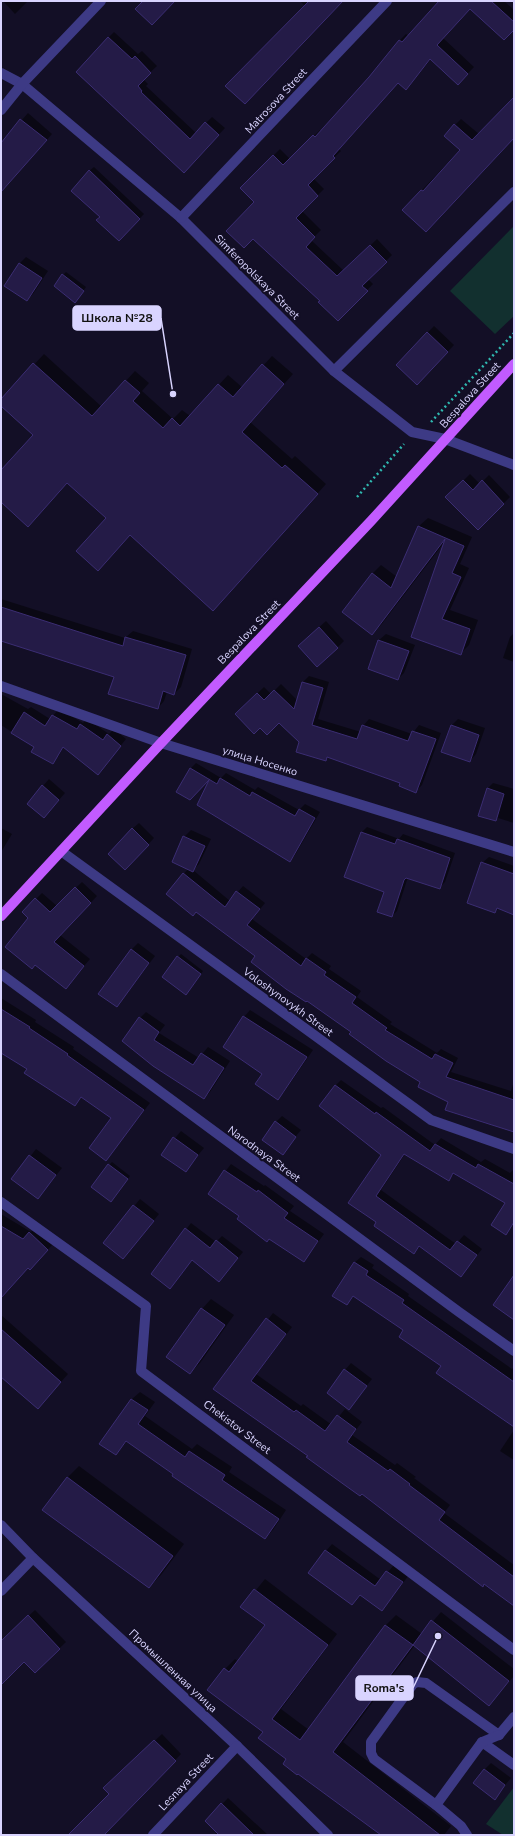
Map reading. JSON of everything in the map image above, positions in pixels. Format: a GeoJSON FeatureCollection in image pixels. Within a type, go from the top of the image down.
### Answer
{"type":"FeatureCollection","features":[{"type":"Feature","properties":{"kind":"main road","name":"Bespalova Street"},"geometry":{"type":"LineString","coordinates":[[1,916],[161,743],[371,521],[514,364]]}},
{"type":"Feature","properties":{"kind":"street"},"geometry":{"type":"LineString","coordinates":[[1,110],[22,84],[101,1]]}},
{"type":"Feature","properties":{"kind":"street","name":"Matrosova Street"},"geometry":{"type":"LineString","coordinates":[[181,218],[387,1]]}},
{"type":"Feature","properties":{"kind":"street","name":"Simferopolskaya Street"},"geometry":{"type":"LineString","coordinates":[[1,73],[22,84],[181,218],[334,371],[412,432],[445,439],[514,465]]}},
{"type":"Feature","properties":{"kind":"street"},"geometry":{"type":"LineString","coordinates":[[334,371],[514,192]]}},
{"type":"Feature","properties":{"kind":"street","name":"улица Носенко"},"geometry":{"type":"LineString","coordinates":[[1,686],[161,743],[514,852]]}},
{"type":"Feature","properties":{"kind":"street","name":"Voloshynovykh Street"},"geometry":{"type":"LineString","coordinates":[[61,851],[431,1120],[514,1149]]}},
{"type":"Feature","properties":{"kind":"street","name":"Narodnaya Street"},"geometry":{"type":"LineString","coordinates":[[1,974],[446,1303],[514,1351]]}},
{"type":"Feature","properties":{"kind":"street","name":"Chekistov Street"},"geometry":{"type":"LineString","coordinates":[[1,1202],[146,1306],[141,1371],[514,1650]]}},
{"type":"Feature","properties":{"kind":"street","name":"Промышленная улица"},"geometry":{"type":"LineString","coordinates":[[1,1525],[33,1558],[237,1746],[328,1835]]}},
{"type":"Feature","properties":{"kind":"street"},"geometry":{"type":"LineString","coordinates":[[1,1591],[33,1558]]}},
{"type":"Feature","properties":{"kind":"street"},"geometry":{"type":"LineString","coordinates":[[467,1835],[461,1826],[436,1805],[374,1759],[371,1753],[370,1742],[413,1684],[417,1682],[426,1683],[499,1735]]}},
{"type":"Feature","properties":{"kind":"street"},"geometry":{"type":"LineString","coordinates":[[436,1805],[482,1742],[499,1735],[514,1717]]}},
{"type":"Feature","properties":{"kind":"street"},"geometry":{"type":"LineString","coordinates":[[482,1742],[514,1765]]}},
{"type":"Feature","properties":{"kind":"street","name":"Lesnaya Street"},"geometry":{"type":"LineString","coordinates":[[152,1835],[237,1746]]}},
{"type":"Feature","properties":{"kind":"path"},"geometry":{"type":"LineString","coordinates":[[356,497],[416,433],[431,422],[514,333]]}},
{"type":"Feature","properties":{"kind":"green space"},"geometry":{"type":"Polygon","coordinates":[[[514,226],[514,316],[495,334],[450,291],[514,226]]]}},
{"type":"Feature","properties":{"kind":"green space"},"geometry":{"type":"Polygon","coordinates":[[[514,1787],[514,1835],[503,1835],[486,1824],[514,1787]]]}},
{"type":"Feature","properties":{"kind":"building"},"geometry":{"type":"Polygon","coordinates":[[[143,1],[175,1],[152,25],[135,9],[143,1]]]}},
{"type":"Feature","properties":{"kind":"building"},"geometry":{"type":"Polygon","coordinates":[[[309,1],[343,1],[245,104],[225,86],[309,1]]]}},
{"type":"Feature","properties":{"kind":"building"},"geometry":{"type":"Polygon","coordinates":[[[439,1],[491,1],[514,22],[514,30],[504,40],[470,9],[437,45],[468,74],[458,85],[430,59],[406,90],[398,83],[333,156],[335,158],[308,185],[318,196],[296,218],[315,237],[306,247],[337,276],[370,245],[387,262],[362,286],[368,291],[338,321],[318,302],[320,301],[253,239],[244,248],[226,231],[254,202],[240,188],[273,155],[283,165],[313,135],[315,137],[369,77],[399,40],[402,42],[439,1]]]}},
{"type":"Feature","properties":{"kind":"building"},"geometry":{"type":"Polygon","coordinates":[[[108,37],[132,59],[135,56],[151,73],[138,86],[142,91],[141,92],[190,139],[205,122],[219,135],[184,173],[76,72],[108,37]]]}},
{"type":"Feature","properties":{"kind":"building"},"geometry":{"type":"Polygon","coordinates":[[[514,97],[514,138],[426,232],[402,210],[421,190],[423,191],[460,150],[444,136],[454,124],[472,140],[514,97]]]}},
{"type":"Feature","properties":{"kind":"building"},"geometry":{"type":"Polygon","coordinates":[[[20,119],[47,140],[1,192],[1,143],[20,119]]]}},
{"type":"Feature","properties":{"kind":"building"},"geometry":{"type":"Polygon","coordinates":[[[89,170],[140,219],[119,241],[96,220],[100,217],[71,191],[89,170]]]}},
{"type":"Feature","properties":{"kind":"building"},"geometry":{"type":"Polygon","coordinates":[[[19,263],[42,278],[27,301],[4,286],[19,263]]]}},
{"type":"Feature","properties":{"kind":"building"},"geometry":{"type":"Polygon","coordinates":[[[62,274],[84,291],[75,303],[54,286],[62,274]]]}},
{"type":"Feature","properties":{"kind":"building"},"geometry":{"type":"Polygon","coordinates":[[[427,332],[448,352],[417,385],[396,365],[427,332]]]}},
{"type":"Feature","properties":{"kind":"building"},"geometry":{"type":"Polygon","coordinates":[[[33,363],[92,416],[125,380],[140,393],[133,401],[163,428],[172,418],[180,426],[218,384],[233,397],[262,364],[284,384],[242,432],[282,468],[285,465],[318,494],[213,611],[130,535],[98,571],[76,551],[106,518],[67,483],[28,527],[1,502],[1,470],[33,435],[1,406],[1,399],[33,363]]]}},
{"type":"Feature","properties":{"kind":"building"},"geometry":{"type":"Polygon","coordinates":[[[463,480],[473,490],[482,480],[504,504],[478,530],[445,497],[463,480]]]}},
{"type":"Feature","properties":{"kind":"building"},"geometry":{"type":"Polygon","coordinates":[[[418,526],[464,546],[452,573],[461,577],[442,619],[470,629],[461,655],[411,637],[445,539],[372,635],[342,612],[372,573],[391,588],[418,526]]]}},
{"type":"Feature","properties":{"kind":"building"},"geometry":{"type":"Polygon","coordinates":[[[1,607],[123,646],[125,637],[186,655],[174,695],[163,691],[158,709],[108,694],[114,677],[1,641],[1,607]]]}},
{"type":"Feature","properties":{"kind":"building"},"geometry":{"type":"Polygon","coordinates":[[[319,627],[338,648],[317,667],[298,646],[319,627]]]}},
{"type":"Feature","properties":{"kind":"building"},"geometry":{"type":"Polygon","coordinates":[[[378,640],[409,651],[398,680],[368,669],[378,640]]]}},
{"type":"Feature","properties":{"kind":"building"},"geometry":{"type":"Polygon","coordinates":[[[302,682],[323,688],[312,725],[357,739],[362,725],[408,741],[412,731],[436,739],[416,793],[399,786],[400,783],[327,757],[326,761],[296,752],[299,742],[279,723],[267,735],[260,728],[254,734],[235,714],[257,693],[264,700],[274,690],[294,709],[302,682]]]}},
{"type":"Feature","properties":{"kind":"building"},"geometry":{"type":"Polygon","coordinates":[[[24,712],[45,726],[52,715],[77,729],[80,724],[103,740],[107,734],[121,746],[98,775],[63,747],[53,764],[31,752],[34,747],[11,733],[24,712]]]}},
{"type":"Feature","properties":{"kind":"building"},"geometry":{"type":"Polygon","coordinates":[[[451,725],[479,735],[470,762],[441,752],[451,725]]]}},
{"type":"Feature","properties":{"kind":"building"},"geometry":{"type":"Polygon","coordinates":[[[190,768],[217,784],[220,778],[250,796],[252,792],[295,816],[299,809],[315,818],[290,862],[197,805],[209,780],[190,800],[176,792],[190,768]]]}},
{"type":"Feature","properties":{"kind":"building"},"geometry":{"type":"Polygon","coordinates":[[[42,785],[59,800],[44,818],[27,804],[42,785]]]}},
{"type":"Feature","properties":{"kind":"building"},"geometry":{"type":"Polygon","coordinates":[[[487,788],[504,794],[496,821],[478,816],[487,788]]]}},
{"type":"Feature","properties":{"kind":"building"},"geometry":{"type":"Polygon","coordinates":[[[132,828],[149,845],[125,870],[108,854],[132,828]]]}},
{"type":"Feature","properties":{"kind":"building"},"geometry":{"type":"Polygon","coordinates":[[[361,832],[395,844],[397,839],[450,858],[440,889],[406,878],[404,880],[392,917],[377,912],[384,892],[344,877],[361,832]]]}},
{"type":"Feature","properties":{"kind":"building"},"geometry":{"type":"Polygon","coordinates":[[[183,836],[205,846],[193,872],[172,862],[183,836]]]}},
{"type":"Feature","properties":{"kind":"building"},"geometry":{"type":"Polygon","coordinates":[[[481,862],[514,874],[514,915],[497,908],[495,913],[467,903],[481,862]]]}},
{"type":"Feature","properties":{"kind":"building"},"geometry":{"type":"Polygon","coordinates":[[[183,873],[225,907],[236,891],[260,909],[247,925],[301,966],[306,958],[326,972],[324,975],[356,997],[352,1003],[387,1028],[385,1030],[432,1059],[435,1054],[453,1063],[446,1077],[514,1100],[514,1132],[445,1110],[448,1102],[418,1087],[420,1082],[386,1061],[349,1034],[351,1032],[307,1001],[306,1002],[286,989],[251,962],[255,956],[196,912],[193,916],[166,894],[183,873]]]}},
{"type":"Feature","properties":{"kind":"building"},"geometry":{"type":"Polygon","coordinates":[[[75,887],[91,903],[54,942],[84,966],[66,989],[35,965],[32,969],[5,947],[28,918],[22,912],[35,898],[50,912],[75,887]]]}},
{"type":"Feature","properties":{"kind":"building"},"geometry":{"type":"Polygon","coordinates":[[[131,949],[149,963],[117,1007],[98,994],[131,949]]]}},
{"type":"Feature","properties":{"kind":"building"},"geometry":{"type":"Polygon","coordinates":[[[177,956],[201,974],[186,995],[162,977],[177,956]]]}},
{"type":"Feature","properties":{"kind":"building"},"geometry":{"type":"Polygon","coordinates":[[[1,1009],[30,1027],[29,1028],[68,1054],[67,1055],[144,1110],[106,1161],[89,1148],[111,1118],[81,1097],[75,1106],[24,1073],[27,1069],[1,1053],[1,1009]]]}},
{"type":"Feature","properties":{"kind":"building"},"geometry":{"type":"Polygon","coordinates":[[[243,1016],[307,1057],[278,1100],[255,1084],[262,1074],[223,1047],[243,1016]]]}},
{"type":"Feature","properties":{"kind":"building"},"geometry":{"type":"Polygon","coordinates":[[[139,1017],[159,1032],[154,1040],[193,1065],[201,1053],[224,1068],[204,1099],[153,1066],[122,1041],[139,1017]]]}},
{"type":"Feature","properties":{"kind":"building"},"geometry":{"type":"Polygon","coordinates":[[[335,1085],[375,1114],[376,1112],[430,1151],[435,1144],[476,1168],[478,1164],[514,1184],[514,1222],[506,1235],[491,1225],[505,1203],[453,1173],[449,1181],[404,1154],[376,1196],[450,1250],[457,1241],[477,1255],[461,1277],[419,1246],[414,1254],[374,1226],[376,1222],[348,1203],[381,1155],[319,1106],[335,1085]]]}},
{"type":"Feature","properties":{"kind":"building"},"geometry":{"type":"Polygon","coordinates":[[[275,1121],[296,1137],[283,1155],[262,1140],[275,1121]]]}},
{"type":"Feature","properties":{"kind":"building"},"geometry":{"type":"Polygon","coordinates":[[[173,1137],[198,1155],[186,1172],[161,1155],[173,1137]]]}},
{"type":"Feature","properties":{"kind":"building"},"geometry":{"type":"Polygon","coordinates":[[[29,1155],[56,1175],[38,1199],[11,1179],[29,1155]]]}},
{"type":"Feature","properties":{"kind":"building"},"geometry":{"type":"Polygon","coordinates":[[[108,1164],[128,1179],[111,1202],[91,1187],[108,1164]]]}},
{"type":"Feature","properties":{"kind":"building"},"geometry":{"type":"Polygon","coordinates":[[[224,1170],[257,1192],[258,1190],[288,1213],[284,1218],[318,1241],[304,1262],[269,1239],[267,1242],[237,1219],[239,1216],[208,1194],[224,1170]]]}},
{"type":"Feature","properties":{"kind":"building"},"geometry":{"type":"Polygon","coordinates":[[[133,1205],[154,1221],[123,1259],[103,1243],[133,1205]]]}},
{"type":"Feature","properties":{"kind":"building"},"geometry":{"type":"Polygon","coordinates":[[[1,1226],[23,1239],[29,1232],[48,1250],[30,1270],[28,1268],[1,1298],[1,1226]]]}},
{"type":"Feature","properties":{"kind":"building"},"geometry":{"type":"Polygon","coordinates":[[[185,1228],[210,1248],[216,1240],[238,1258],[219,1282],[192,1260],[170,1289],[151,1274],[185,1228]]]}},
{"type":"Feature","properties":{"kind":"building"},"geometry":{"type":"Polygon","coordinates":[[[354,1262],[368,1271],[366,1275],[404,1300],[402,1303],[514,1382],[514,1427],[436,1373],[441,1366],[399,1337],[403,1330],[353,1296],[347,1305],[332,1296],[354,1262]]]}},
{"type":"Feature","properties":{"kind":"building"},"geometry":{"type":"Polygon","coordinates":[[[514,1275],[514,1320],[493,1305],[514,1275]]]}},
{"type":"Feature","properties":{"kind":"building"},"geometry":{"type":"Polygon","coordinates":[[[201,1308],[225,1325],[190,1374],[166,1357],[201,1308]]]}},
{"type":"Feature","properties":{"kind":"building"},"geometry":{"type":"Polygon","coordinates":[[[266,1318],[286,1334],[251,1381],[294,1412],[296,1410],[325,1431],[337,1415],[356,1429],[347,1442],[388,1471],[390,1469],[445,1512],[439,1520],[514,1577],[514,1606],[484,1584],[483,1587],[362,1494],[360,1496],[306,1457],[308,1456],[213,1389],[266,1318]]]}},
{"type":"Feature","properties":{"kind":"building"},"geometry":{"type":"Polygon","coordinates":[[[1,1329],[61,1382],[38,1409],[1,1377],[1,1329]]]}},
{"type":"Feature","properties":{"kind":"building"},"geometry":{"type":"Polygon","coordinates":[[[344,1369],[367,1386],[349,1410],[327,1393],[344,1369]]]}},
{"type":"Feature","properties":{"kind":"building"},"geometry":{"type":"Polygon","coordinates":[[[131,1399],[148,1410],[138,1424],[185,1457],[189,1451],[225,1475],[222,1480],[279,1519],[265,1539],[172,1476],[173,1474],[126,1441],[116,1455],[99,1444],[131,1399]]]}},
{"type":"Feature","properties":{"kind":"building"},"geometry":{"type":"Polygon","coordinates":[[[67,1477],[173,1556],[149,1588],[42,1510],[67,1477]]]}},
{"type":"Feature","properties":{"kind":"building"},"geometry":{"type":"Polygon","coordinates":[[[325,1550],[375,1586],[386,1571],[403,1582],[382,1611],[360,1595],[352,1605],[308,1573],[325,1550]]]}},
{"type":"Feature","properties":{"kind":"building"},"geometry":{"type":"Polygon","coordinates":[[[254,1589],[328,1645],[272,1719],[300,1740],[385,1625],[413,1645],[333,1752],[440,1835],[381,1835],[283,1764],[286,1759],[258,1738],[263,1732],[207,1690],[224,1668],[229,1672],[265,1625],[240,1607],[254,1589]]]}},
{"type":"Feature","properties":{"kind":"building"},"geometry":{"type":"Polygon","coordinates":[[[28,1615],[60,1649],[35,1673],[24,1662],[1,1685],[1,1641],[28,1615]]]}},
{"type":"Feature","properties":{"kind":"building"},"geometry":{"type":"Polygon","coordinates":[[[431,1620],[509,1681],[489,1706],[413,1645],[431,1620]]]}},
{"type":"Feature","properties":{"kind":"building"},"geometry":{"type":"Polygon","coordinates":[[[154,1740],[176,1761],[104,1835],[68,1835],[109,1794],[103,1788],[154,1740]]]}},
{"type":"Feature","properties":{"kind":"building"},"geometry":{"type":"Polygon","coordinates":[[[484,1769],[505,1785],[495,1800],[473,1783],[484,1769]]]}},
{"type":"Feature","properties":{"kind":"building"},"geometry":{"type":"Polygon","coordinates":[[[221,1803],[254,1835],[219,1835],[205,1821],[221,1803]]]}},
{"type":"Feature","properties":{"kind":"place","name":"Школа №28"},"geometry":{"type":"Point","coordinates":[173,394]}},
{"type":"Feature","properties":{"kind":"place","name":"Roma's"},"geometry":{"type":"Point","coordinates":[438,1636]}}]}
